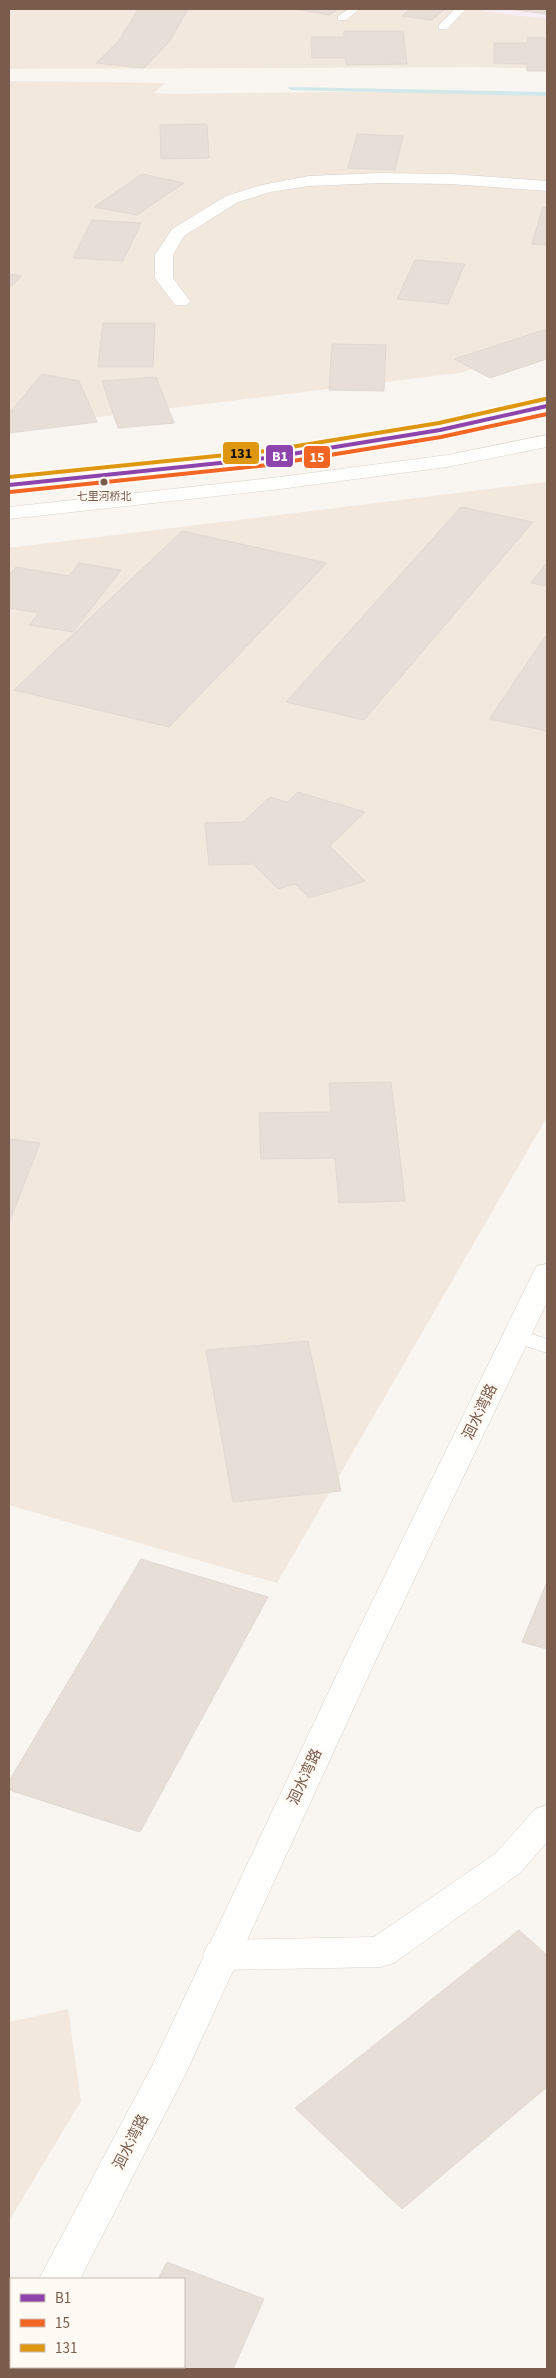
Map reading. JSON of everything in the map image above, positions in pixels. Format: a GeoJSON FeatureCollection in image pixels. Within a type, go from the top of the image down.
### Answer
{"type":"FeatureCollection","features":[{"type":"Feature","properties":{"kind":"street"},"geometry":{"type":"LineString","coordinates":[[181,301],[164,278],[164,255],[178,233],[232,200],[268,188],[309,181],[380,178],[451,179],[547,186]]}},
{"type":"Feature","properties":{"kind":"street"},"geometry":{"type":"LineString","coordinates":[[9,485],[267,458],[440,430],[547,406]]}},
{"type":"Feature","properties":{"kind":"street"},"geometry":{"type":"LineString","coordinates":[[509,450],[547,441]]}},
{"type":"Feature","properties":{"kind":"street"},"geometry":{"type":"LineString","coordinates":[[9,512],[280,483],[509,450],[547,447]]}},
{"type":"Feature","properties":{"kind":"street","name":"洄水湾路"},"geometry":{"type":"LineString","coordinates":[[61,2278],[167,2073],[362,1653],[532,1341],[547,1273]]}},
{"type":"Feature","properties":{"kind":"street"},"geometry":{"type":"LineString","coordinates":[[221,1955],[381,1952],[508,1863],[547,1819]]}},
{"type":"Feature","properties":{"kind":"lane"},"geometry":{"type":"LineString","coordinates":[[342,18],[355,9]]}},
{"type":"Feature","properties":{"kind":"lane"},"geometry":{"type":"LineString","coordinates":[[443,26],[461,9]]}},
{"type":"Feature","properties":{"kind":"shaded area"},"geometry":{"type":"Polygon","coordinates":[[[9,9],[547,9],[547,69],[481,67],[9,69],[9,9]]]}},
{"type":"Feature","properties":{"kind":"shaded area"},"geometry":{"type":"Polygon","coordinates":[[[484,9],[547,9],[547,19],[481,11],[484,9]]]}},
{"type":"Feature","properties":{"kind":"shaded area"},"geometry":{"type":"Polygon","coordinates":[[[9,81],[165,83],[154,93],[170,94],[397,91],[547,96],[547,346],[459,373],[9,428],[9,81]]]}},
{"type":"Feature","properties":{"kind":"shaded area"},"geometry":{"type":"Polygon","coordinates":[[[547,482],[547,1117],[277,1583],[9,1505],[9,548],[547,482]]]}},
{"type":"Feature","properties":{"kind":"shaded area"},"geometry":{"type":"Polygon","coordinates":[[[68,2009],[81,2101],[9,2221],[9,2022],[68,2009]]]}},
{"type":"Feature","properties":{"kind":"building"},"geometry":{"type":"Polygon","coordinates":[[[138,9],[188,9],[170,41],[144,68],[96,63],[120,39],[138,9]]]}},
{"type":"Feature","properties":{"kind":"building"},"geometry":{"type":"Polygon","coordinates":[[[297,9],[339,9],[329,15],[297,9]]]}},
{"type":"Feature","properties":{"kind":"building"},"geometry":{"type":"Polygon","coordinates":[[[411,9],[445,9],[432,20],[402,16],[411,9]]]}},
{"type":"Feature","properties":{"kind":"building"},"geometry":{"type":"Polygon","coordinates":[[[547,9],[547,14],[516,10],[547,9]]]}},
{"type":"Feature","properties":{"kind":"building"},"geometry":{"type":"Polygon","coordinates":[[[344,31],[403,31],[407,64],[346,65],[346,58],[312,58],[311,37],[344,37],[344,31]]]}},
{"type":"Feature","properties":{"kind":"building"},"geometry":{"type":"Polygon","coordinates":[[[527,37],[547,38],[547,71],[527,71],[527,64],[494,63],[494,43],[527,43],[527,37]]]}},
{"type":"Feature","properties":{"kind":"building"},"geometry":{"type":"Polygon","coordinates":[[[207,124],[209,158],[161,159],[160,125],[207,124]]]}},
{"type":"Feature","properties":{"kind":"building"},"geometry":{"type":"Polygon","coordinates":[[[357,134],[403,136],[395,170],[348,168],[357,134]]]}},
{"type":"Feature","properties":{"kind":"building"},"geometry":{"type":"Polygon","coordinates":[[[142,174],[184,183],[137,215],[94,207],[142,174]]]}},
{"type":"Feature","properties":{"kind":"building"},"geometry":{"type":"Polygon","coordinates":[[[543,207],[547,207],[547,245],[532,244],[543,207]]]}},
{"type":"Feature","properties":{"kind":"building"},"geometry":{"type":"Polygon","coordinates":[[[92,220],[141,223],[123,261],[73,258],[92,220]]]}},
{"type":"Feature","properties":{"kind":"building"},"geometry":{"type":"Polygon","coordinates":[[[415,260],[465,264],[448,304],[397,299],[415,260]]]}},
{"type":"Feature","properties":{"kind":"building"},"geometry":{"type":"Polygon","coordinates":[[[9,274],[22,276],[9,288],[9,274]]]}},
{"type":"Feature","properties":{"kind":"building"},"geometry":{"type":"Polygon","coordinates":[[[103,323],[155,323],[153,367],[98,367],[103,323]]]}},
{"type":"Feature","properties":{"kind":"building"},"geometry":{"type":"Polygon","coordinates":[[[547,329],[547,359],[490,378],[454,359],[547,329]]]}},
{"type":"Feature","properties":{"kind":"building"},"geometry":{"type":"Polygon","coordinates":[[[332,344],[386,345],[384,391],[329,390],[332,344]]]}},
{"type":"Feature","properties":{"kind":"building"},"geometry":{"type":"Polygon","coordinates":[[[42,374],[79,381],[97,422],[9,433],[9,410],[12,410],[42,374]]]}},
{"type":"Feature","properties":{"kind":"building"},"geometry":{"type":"Polygon","coordinates":[[[156,377],[174,423],[118,428],[102,381],[156,377]]]}},
{"type":"Feature","properties":{"kind":"building"},"geometry":{"type":"Polygon","coordinates":[[[461,507],[533,522],[364,720],[286,702],[461,507]]]}},
{"type":"Feature","properties":{"kind":"building"},"geometry":{"type":"Polygon","coordinates":[[[182,531],[327,563],[169,727],[14,690],[182,531]]]}},
{"type":"Feature","properties":{"kind":"building"},"geometry":{"type":"Polygon","coordinates":[[[547,562],[547,586],[531,583],[547,562]]]}},
{"type":"Feature","properties":{"kind":"building"},"geometry":{"type":"Polygon","coordinates":[[[79,563],[121,570],[73,632],[29,625],[39,613],[9,608],[9,576],[16,567],[69,576],[79,563]]]}},
{"type":"Feature","properties":{"kind":"building"},"geometry":{"type":"Polygon","coordinates":[[[547,634],[547,731],[489,719],[547,634]]]}},
{"type":"Feature","properties":{"kind":"building"},"geometry":{"type":"Polygon","coordinates":[[[298,792],[365,812],[330,846],[365,881],[309,898],[295,884],[278,889],[253,864],[209,865],[205,823],[243,822],[270,797],[287,802],[298,792]]]}},
{"type":"Feature","properties":{"kind":"building"},"geometry":{"type":"Polygon","coordinates":[[[391,1082],[405,1201],[339,1203],[335,1158],[261,1159],[259,1113],[331,1112],[329,1083],[391,1082]]]}},
{"type":"Feature","properties":{"kind":"building"},"geometry":{"type":"Polygon","coordinates":[[[9,1139],[40,1143],[9,1223],[9,1139]]]}},
{"type":"Feature","properties":{"kind":"building"},"geometry":{"type":"Polygon","coordinates":[[[308,1341],[341,1491],[233,1502],[206,1350],[308,1341]]]}},
{"type":"Feature","properties":{"kind":"building"},"geometry":{"type":"Polygon","coordinates":[[[141,1559],[268,1597],[140,1832],[9,1790],[9,1781],[141,1559]]]}},
{"type":"Feature","properties":{"kind":"building"},"geometry":{"type":"Polygon","coordinates":[[[547,1582],[547,1649],[522,1642],[547,1582]]]}},
{"type":"Feature","properties":{"kind":"building"},"geometry":{"type":"Polygon","coordinates":[[[519,1930],[547,1955],[547,2087],[402,2209],[295,2108],[519,1930]]]}},
{"type":"Feature","properties":{"kind":"building"},"geometry":{"type":"Polygon","coordinates":[[[167,2262],[264,2299],[233,2369],[114,2369],[185,2368],[185,2278],[159,2278],[167,2262]]]}},
{"type":"Feature","properties":{"kind":"waterway"},"geometry":{"type":"LineString","coordinates":[[291,88],[547,94]]}},
{"type":"Feature","properties":{"kind":"transit line","name":"131"},"geometry":{"type":"LineString","coordinates":[[9,477],[266,451],[439,423],[545,399]]}},
{"type":"Feature","properties":{"kind":"transit line","name":"B1"},"geometry":{"type":"LineString","coordinates":[[9,485],[267,458],[440,430],[547,406]]}},
{"type":"Feature","properties":{"kind":"transit line","name":"15"},"geometry":{"type":"LineString","coordinates":[[10,492],[268,465],[441,437],[547,414]]}},
{"type":"Feature","properties":{"kind":"place","name":"七里河桥北"},"geometry":{"type":"Point","coordinates":[104,482]}}]}
